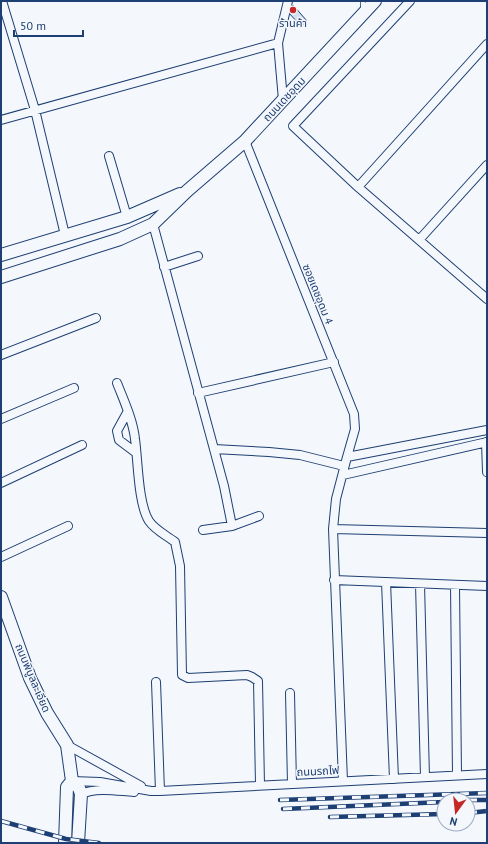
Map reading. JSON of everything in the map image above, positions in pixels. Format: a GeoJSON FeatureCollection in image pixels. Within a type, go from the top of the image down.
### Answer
{"type":"FeatureCollection","features":[{"type":"Feature","properties":{"kind":"main road","name":"ถนนเดชอุดม"},"geometry":{"type":"LineString","coordinates":[[1,277],[71,256],[120,239],[153,224],[187,191],[245,141],[375,1]]}},
{"type":"Feature","properties":{"kind":"main road","name":"ถนนเดชอุดม"},"geometry":{"type":"LineString","coordinates":[[1,255],[127,217],[187,191]]}},
{"type":"Feature","properties":{"kind":"main road"},"geometry":{"type":"LineString","coordinates":[[65,235],[71,256]]}},
{"type":"Feature","properties":{"kind":"main road","name":"ถนนพิบูลละเอียด"},"geometry":{"type":"LineString","coordinates":[[1,597],[30,678],[47,713],[67,745],[72,781],[79,788],[81,794]]}},
{"type":"Feature","properties":{"kind":"main road","name":"ถนนพิบูลละเอียด"},"geometry":{"type":"LineString","coordinates":[[66,843],[67,787],[72,781]]}},
{"type":"Feature","properties":{"kind":"main road"},"geometry":{"type":"LineString","coordinates":[[78,843],[81,794]]}},
{"type":"Feature","properties":{"kind":"street"},"geometry":{"type":"LineString","coordinates":[[283,100],[278,43],[288,1]]}},
{"type":"Feature","properties":{"kind":"street"},"geometry":{"type":"LineString","coordinates":[[410,1],[293,126],[358,187],[419,240],[485,293]]}},
{"type":"Feature","properties":{"kind":"street"},"geometry":{"type":"LineString","coordinates":[[3,2],[35,110],[65,235]]}},
{"type":"Feature","properties":{"kind":"street"},"geometry":{"type":"LineString","coordinates":[[1,120],[278,43]]}},
{"type":"Feature","properties":{"kind":"street"},"geometry":{"type":"LineString","coordinates":[[358,187],[487,44]]}},
{"type":"Feature","properties":{"kind":"street","name":"ซอยเดชอุดม 4"},"geometry":{"type":"LineString","coordinates":[[245,141],[354,414],[355,429],[336,499],[333,529],[343,781]]}},
{"type":"Feature","properties":{"kind":"street"},"geometry":{"type":"LineString","coordinates":[[109,156],[127,217]]}},
{"type":"Feature","properties":{"kind":"street"},"geometry":{"type":"LineString","coordinates":[[419,240],[487,165]]}},
{"type":"Feature","properties":{"kind":"street"},"geometry":{"type":"LineString","coordinates":[[153,224],[224,486],[232,526]]}},
{"type":"Feature","properties":{"kind":"street"},"geometry":{"type":"LineString","coordinates":[[164,267],[198,256]]}},
{"type":"Feature","properties":{"kind":"street"},"geometry":{"type":"LineString","coordinates":[[1,355],[96,318]]}},
{"type":"Feature","properties":{"kind":"street"},"geometry":{"type":"LineString","coordinates":[[198,393],[334,362]]}},
{"type":"Feature","properties":{"kind":"street"},"geometry":{"type":"LineString","coordinates":[[117,383],[128,411],[135,439],[135,452],[144,510],[149,521],[157,530],[175,542],[180,566],[182,675],[188,678],[247,675],[258,681],[260,785]]}},
{"type":"Feature","properties":{"kind":"street"},"geometry":{"type":"LineString","coordinates":[[1,419],[74,388]]}},
{"type":"Feature","properties":{"kind":"street"},"geometry":{"type":"LineString","coordinates":[[128,411],[117,431],[119,440],[135,452]]}},
{"type":"Feature","properties":{"kind":"street"},"geometry":{"type":"LineString","coordinates":[[347,457],[487,430]]}},
{"type":"Feature","properties":{"kind":"street"},"geometry":{"type":"LineString","coordinates":[[214,449],[300,455],[344,470],[486,442],[487,472]]}},
{"type":"Feature","properties":{"kind":"street"},"geometry":{"type":"LineString","coordinates":[[1,483],[82,445]]}},
{"type":"Feature","properties":{"kind":"street"},"geometry":{"type":"LineString","coordinates":[[203,530],[232,526],[259,516]]}},
{"type":"Feature","properties":{"kind":"street"},"geometry":{"type":"LineString","coordinates":[[1,557],[68,526]]}},
{"type":"Feature","properties":{"kind":"street"},"geometry":{"type":"LineString","coordinates":[[333,529],[487,533]]}},
{"type":"Feature","properties":{"kind":"street"},"geometry":{"type":"LineString","coordinates":[[334,580],[487,586]]}},
{"type":"Feature","properties":{"kind":"street"},"geometry":{"type":"LineString","coordinates":[[386,582],[394,779]]}},
{"type":"Feature","properties":{"kind":"street"},"geometry":{"type":"LineString","coordinates":[[420,584],[425,777]]}},
{"type":"Feature","properties":{"kind":"street"},"geometry":{"type":"LineString","coordinates":[[455,585],[457,775]]}},
{"type":"Feature","properties":{"kind":"street"},"geometry":{"type":"LineString","coordinates":[[156,682],[160,791]]}},
{"type":"Feature","properties":{"kind":"street"},"geometry":{"type":"LineString","coordinates":[[290,693],[292,784]]}},
{"type":"Feature","properties":{"kind":"street","name":"ถนนรถไฟ"},"geometry":{"type":"LineString","coordinates":[[67,745],[151,791]]}},
{"type":"Feature","properties":{"kind":"street","name":"ถนนรถไฟ"},"geometry":{"type":"LineString","coordinates":[[72,781],[108,783],[151,791],[160,791],[487,774]]}},
{"type":"Feature","properties":{"kind":"street","name":"ถนนรถไฟ"},"geometry":{"type":"LineString","coordinates":[[81,794],[90,791],[107,790],[142,793],[151,791]]}},
{"type":"Feature","properties":{"kind":"lane"},"geometry":{"type":"LineString","coordinates":[[363,1],[363,14]]}},
{"type":"Feature","properties":{"kind":"building"},"geometry":{"type":"Polygon","coordinates":[[[293,5],[307,21],[301,26],[287,11],[293,5]]]}},
{"type":"Feature","properties":{"kind":"railway"},"geometry":{"type":"LineString","coordinates":[[280,800],[487,793]]}},
{"type":"Feature","properties":{"kind":"railway"},"geometry":{"type":"LineString","coordinates":[[476,800],[487,800]]}},
{"type":"Feature","properties":{"kind":"railway"},"geometry":{"type":"LineString","coordinates":[[283,809],[436,802]]}},
{"type":"Feature","properties":{"kind":"railway"},"geometry":{"type":"LineString","coordinates":[[476,812],[487,811]]}},
{"type":"Feature","properties":{"kind":"railway"},"geometry":{"type":"LineString","coordinates":[[330,817],[436,814]]}},
{"type":"Feature","properties":{"kind":"railway"},"geometry":{"type":"LineString","coordinates":[[1,821],[66,839],[99,843]]}},
{"type":"Feature","properties":{"kind":"place","name":"ร้านค้า"},"geometry":{"type":"Point","coordinates":[293,10]}}]}
